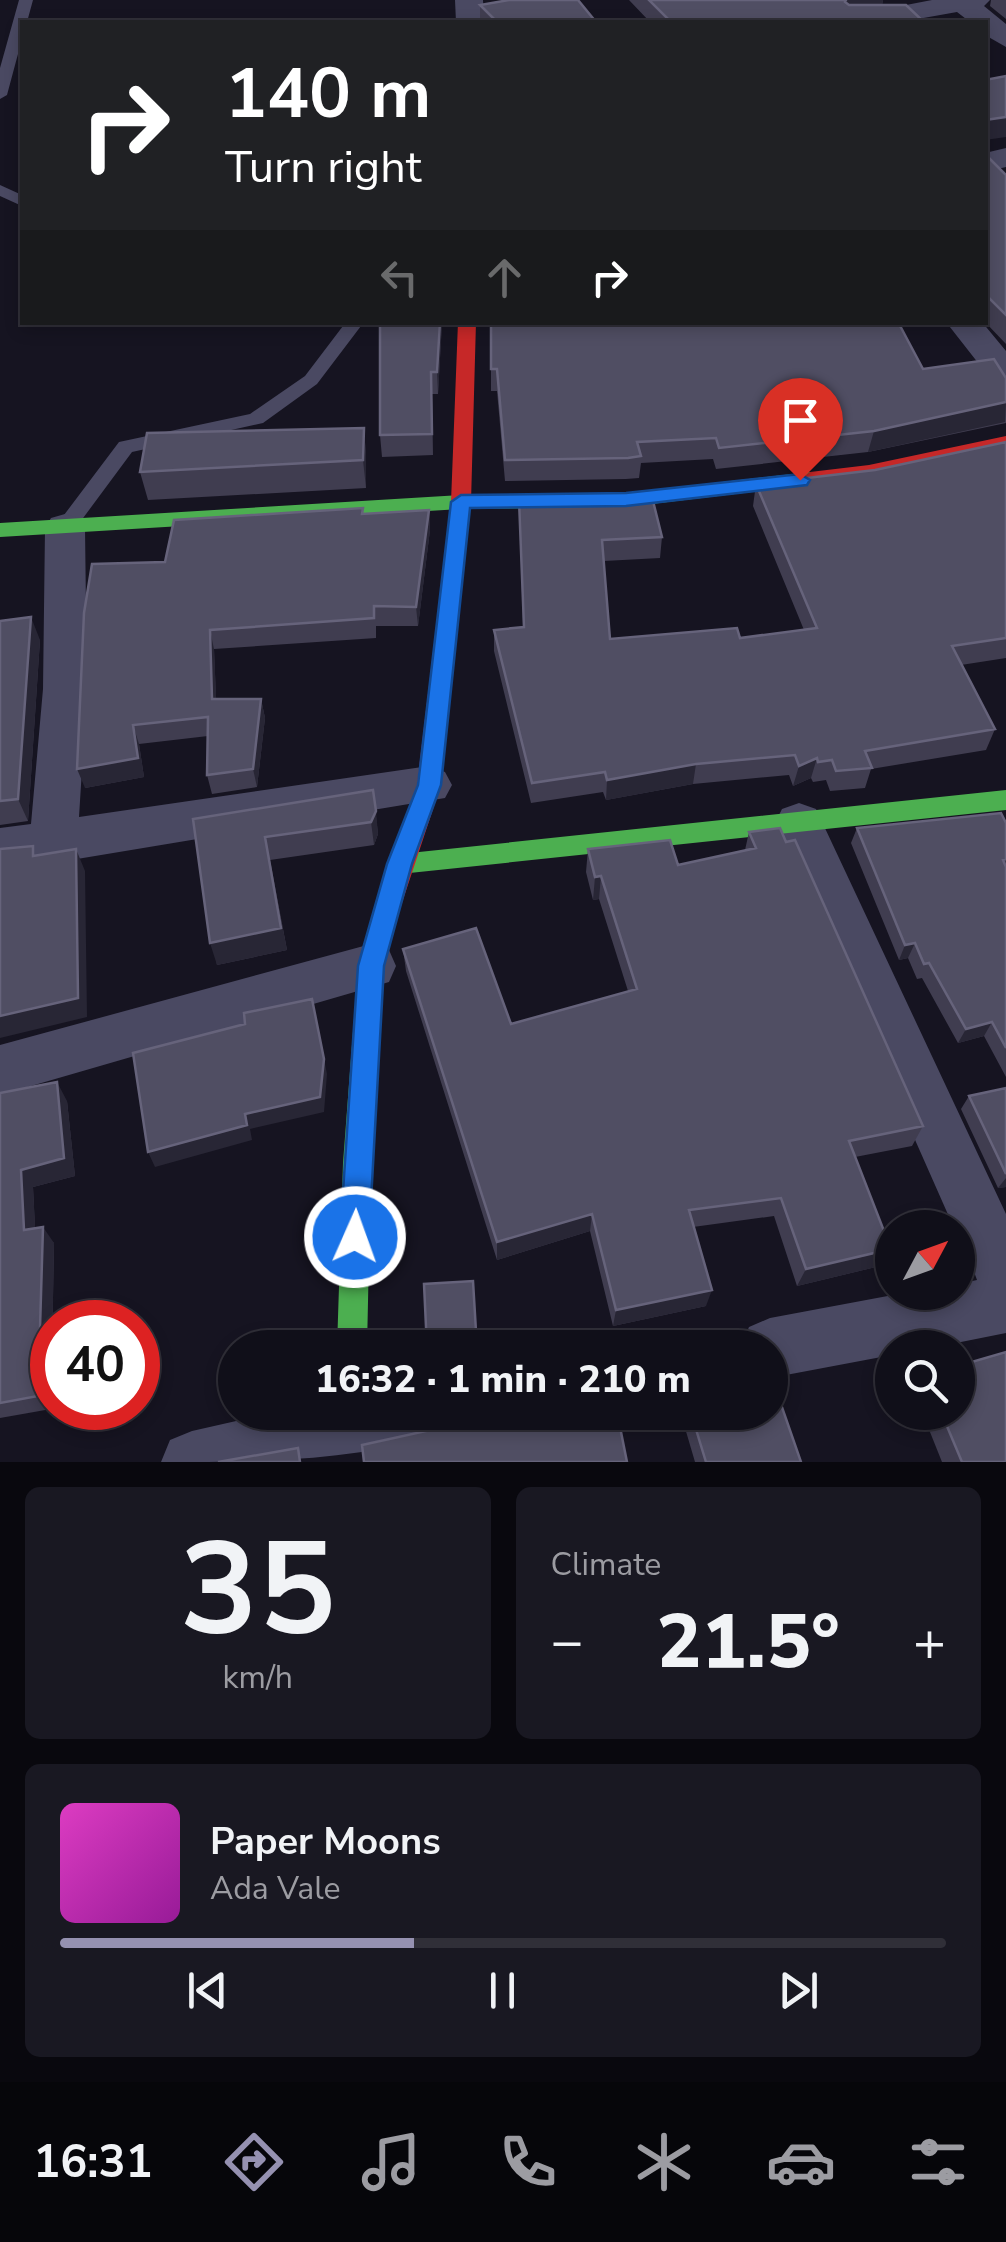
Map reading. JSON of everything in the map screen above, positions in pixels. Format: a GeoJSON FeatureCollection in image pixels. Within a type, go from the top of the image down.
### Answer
{"type":"FeatureCollection","features":[{"type":"Feature","properties":{"kind":"street"},"geometry":{"type":"LineString","coordinates":[[869,20],[966,1],[987,20]]}},
{"type":"Feature","properties":{"kind":"street"},"geometry":{"type":"LineString","coordinates":[[352,1330],[357,1163],[371,966],[400,864],[429,785],[461,502],[467,325]]}},
{"type":"Feature","properties":{"kind":"street"},"geometry":{"type":"LineString","coordinates":[[965,325],[1006,374]]}},
{"type":"Feature","properties":{"kind":"street"},"geometry":{"type":"LineString","coordinates":[[0,530],[461,502],[664,496],[869,472],[1006,442]]}},
{"type":"Feature","properties":{"kind":"street"},"geometry":{"type":"LineString","coordinates":[[53,842],[65,689],[65,528]]}},
{"type":"Feature","properties":{"kind":"street"},"geometry":{"type":"LineString","coordinates":[[0,848],[429,785]]}},
{"type":"Feature","properties":{"kind":"street"},"geometry":{"type":"LineString","coordinates":[[400,864],[1006,800]]}},
{"type":"Feature","properties":{"kind":"street"},"geometry":{"type":"LineString","coordinates":[[799,823],[1006,1278]]}},
{"type":"Feature","properties":{"kind":"street"},"geometry":{"type":"LineString","coordinates":[[0,1070],[371,966]]}},
{"type":"Feature","properties":{"kind":"street"},"geometry":{"type":"LineString","coordinates":[[788,1345],[1006,1304]]}},
{"type":"Feature","properties":{"kind":"street"},"geometry":{"type":"LineString","coordinates":[[192,1462],[347,1433]]}},
{"type":"Feature","properties":{"kind":"lane"},"geometry":{"type":"LineString","coordinates":[[0,94],[20,22]]}},
{"type":"Feature","properties":{"kind":"lane"},"geometry":{"type":"LineString","coordinates":[[65,528],[126,446],[256,420],[311,380],[354,325]]}},
{"type":"Feature","properties":{"kind":"building"},"geometry":{"type":"Polygon","coordinates":[[[509,0],[578,0],[594,20],[495,20],[480,5],[509,0]]]}},
{"type":"Feature","properties":{"kind":"building"},"geometry":{"type":"Polygon","coordinates":[[[649,0],[846,0],[849,5],[906,5],[922,20],[669,20],[649,0]]]}},
{"type":"Feature","properties":{"kind":"building"},"geometry":{"type":"Polygon","coordinates":[[[1006,76],[1006,117],[988,120],[988,79],[1006,76]]]}},
{"type":"Feature","properties":{"kind":"building"},"geometry":{"type":"Polygon","coordinates":[[[988,157],[1006,175],[1006,315],[988,297],[988,157]]]}},
{"type":"Feature","properties":{"kind":"building"},"geometry":{"type":"Polygon","coordinates":[[[380,325],[440,325],[437,372],[431,372],[432,434],[380,435],[380,325]]]}},
{"type":"Feature","properties":{"kind":"building"},"geometry":{"type":"Polygon","coordinates":[[[491,325],[900,325],[923,369],[994,359],[1006,378],[1006,402],[874,431],[719,448],[716,438],[637,442],[641,456],[628,458],[505,460],[497,369],[491,369],[491,325]]]}},
{"type":"Feature","properties":{"kind":"building"},"geometry":{"type":"Polygon","coordinates":[[[364,428],[363,460],[140,472],[147,433],[364,428]]]}},
{"type":"Feature","properties":{"kind":"building"},"geometry":{"type":"Polygon","coordinates":[[[1006,442],[1006,638],[952,646],[995,729],[865,751],[872,768],[836,771],[832,760],[818,762],[817,758],[799,766],[795,755],[696,764],[607,780],[605,772],[532,783],[494,630],[524,627],[519,500],[652,497],[662,537],[602,540],[610,639],[737,628],[740,638],[817,628],[756,484],[875,470],[1006,442]]]}},
{"type":"Feature","properties":{"kind":"building"},"geometry":{"type":"Polygon","coordinates":[[[363,508],[362,514],[429,510],[416,607],[374,606],[374,618],[210,630],[212,699],[261,699],[253,769],[207,775],[208,717],[133,725],[138,758],[77,769],[84,613],[92,564],[165,562],[174,520],[363,508]]]}},
{"type":"Feature","properties":{"kind":"building"},"geometry":{"type":"Polygon","coordinates":[[[31,617],[18,799],[0,801],[0,621],[31,617]]]}},
{"type":"Feature","properties":{"kind":"building"},"geometry":{"type":"Polygon","coordinates":[[[373,790],[376,811],[371,822],[265,837],[281,928],[210,943],[193,819],[373,790]]]}},
{"type":"Feature","properties":{"kind":"building"},"geometry":{"type":"Polygon","coordinates":[[[1001,813],[1006,823],[1006,1048],[992,1022],[966,1029],[915,943],[905,945],[857,828],[1001,813]]]}},
{"type":"Feature","properties":{"kind":"building"},"geometry":{"type":"Polygon","coordinates":[[[780,828],[786,842],[795,840],[923,1126],[849,1141],[876,1210],[875,1253],[806,1269],[781,1198],[689,1210],[712,1290],[616,1310],[592,1214],[497,1242],[403,949],[476,928],[511,1024],[637,989],[601,876],[595,877],[588,849],[670,840],[678,865],[756,848],[749,832],[780,828]]]}},
{"type":"Feature","properties":{"kind":"building"},"geometry":{"type":"Polygon","coordinates":[[[33,846],[33,856],[76,849],[78,998],[0,1016],[0,849],[33,846]]]}},
{"type":"Feature","properties":{"kind":"building"},"geometry":{"type":"Polygon","coordinates":[[[312,999],[324,1059],[320,1097],[245,1114],[247,1125],[148,1152],[133,1053],[245,1024],[244,1013],[312,999]]]}},
{"type":"Feature","properties":{"kind":"building"},"geometry":{"type":"Polygon","coordinates":[[[57,1082],[64,1158],[21,1170],[24,1230],[43,1227],[41,1300],[30,1300],[30,1397],[0,1403],[0,1093],[57,1082]]]}},
{"type":"Feature","properties":{"kind":"building"},"geometry":{"type":"Polygon","coordinates":[[[1006,1088],[1006,1174],[969,1096],[1006,1088]]]}},
{"type":"Feature","properties":{"kind":"building"},"geometry":{"type":"Polygon","coordinates":[[[473,1281],[476,1330],[426,1330],[424,1284],[473,1281]]]}},
{"type":"Feature","properties":{"kind":"building"},"geometry":{"type":"Polygon","coordinates":[[[1006,1352],[1006,1462],[962,1462],[949,1430],[975,1430],[975,1361],[1006,1352]]]}},
{"type":"Feature","properties":{"kind":"building"},"geometry":{"type":"Polygon","coordinates":[[[788,1425],[801,1462],[706,1462],[696,1430],[788,1430],[788,1425]]]}},
{"type":"Feature","properties":{"kind":"building"},"geometry":{"type":"Polygon","coordinates":[[[431,1430],[621,1430],[627,1462],[364,1462],[362,1445],[431,1430]]]}},
{"type":"Feature","properties":{"kind":"building"},"geometry":{"type":"Polygon","coordinates":[[[298,1448],[300,1462],[218,1462],[298,1448]]]}},
{"type":"Feature","properties":{"kind":"traffic: fast"},"geometry":{"type":"LineString","coordinates":[[0,530],[461,502],[626,500],[810,479]]}},
{"type":"Feature","properties":{"kind":"traffic: fast"},"geometry":{"type":"LineString","coordinates":[[400,864],[1006,800]]}},
{"type":"Feature","properties":{"kind":"traffic: fast"},"geometry":{"type":"LineString","coordinates":[[352,1330],[357,1163],[371,966],[381,930]]}},
{"type":"Feature","properties":{"kind":"traffic: jam"},"geometry":{"type":"LineString","coordinates":[[381,930],[429,785],[461,502],[467,325]]}},
{"type":"Feature","properties":{"kind":"traffic: jam"},"geometry":{"type":"LineString","coordinates":[[810,479],[869,472],[1006,442]]}},
{"type":"Feature","properties":{"kind":"route"},"geometry":{"type":"LineString","coordinates":[[355,1237],[371,966],[400,864],[429,785],[461,502],[626,500],[800,480]]}}]}
